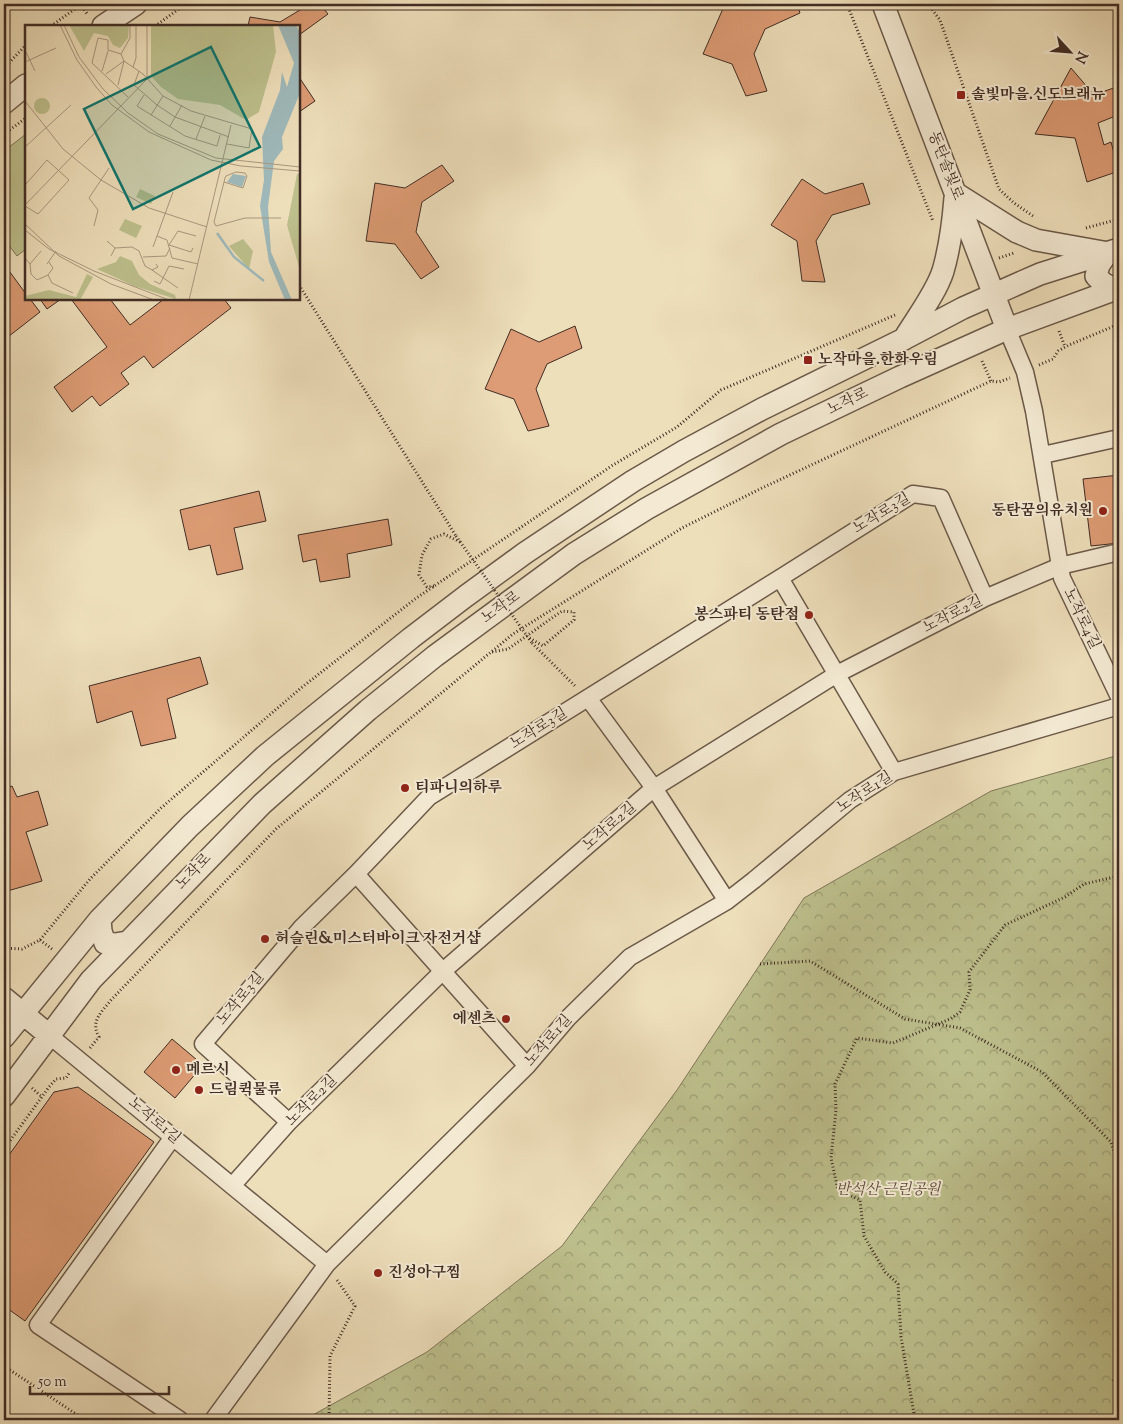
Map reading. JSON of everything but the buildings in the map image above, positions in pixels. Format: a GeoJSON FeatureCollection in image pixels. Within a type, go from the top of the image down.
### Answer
{"type":"FeatureCollection","features":[{"type":"Feature","properties":{"kind":"street"},"geometry":{"type":"LineString","coordinates":[[104,25],[136,4]]}},
{"type":"Feature","properties":{"kind":"street","name":"동탄솔빛로"},"geometry":{"type":"LineString","coordinates":[[883,4],[1007,329]]}},
{"type":"Feature","properties":{"kind":"street"},"geometry":{"type":"LineString","coordinates":[[4,103],[25,86]]}},
{"type":"Feature","properties":{"kind":"street"},"geometry":{"type":"LineString","coordinates":[[904,339],[926,304],[942,273],[952,225],[955,193],[1017,232],[1036,240],[1114,251]]}},
{"type":"Feature","properties":{"kind":"street"},"geometry":{"type":"LineString","coordinates":[[1114,251],[1099,265],[1096,276],[1103,283],[1116,289]]}},
{"type":"Feature","properties":{"kind":"street","name":"노작로"},"geometry":{"type":"LineString","coordinates":[[4,1037],[100,919],[190,826],[265,756],[344,691],[473,590],[633,481],[762,409],[963,308],[1040,274],[1114,251]]}},
{"type":"Feature","properties":{"kind":"street","name":"노작로"},"geometry":{"type":"LineString","coordinates":[[4,1096],[91,980],[262,804],[368,710],[435,656],[574,554],[646,508],[781,434],[1007,329],[1116,289]]}},
{"type":"Feature","properties":{"kind":"street","name":"노작로4길"},"geometry":{"type":"LineString","coordinates":[[1007,329],[1025,372],[1042,455],[1062,578],[1119,697]]}},
{"type":"Feature","properties":{"kind":"street"},"geometry":{"type":"LineString","coordinates":[[904,339],[918,337],[926,346],[925,358],[916,370]]}},
{"type":"Feature","properties":{"kind":"street"},"geometry":{"type":"LineString","coordinates":[[1042,455],[1119,438]]}},
{"type":"Feature","properties":{"kind":"street","name":"노작로3길"},"geometry":{"type":"LineString","coordinates":[[290,1122],[203,1044],[302,927],[356,874],[429,797],[913,494],[941,498],[985,598]]}},
{"type":"Feature","properties":{"kind":"street","name":"노작로4길"},"geometry":{"type":"LineString","coordinates":[[1060,566],[1119,552]]}},
{"type":"Feature","properties":{"kind":"street","name":"노작로2길"},"geometry":{"type":"LineString","coordinates":[[232,1186],[290,1122],[443,971],[654,788],[837,674],[985,598],[1060,566]]}},
{"type":"Feature","properties":{"kind":"street"},"geometry":{"type":"LineString","coordinates":[[780,578],[894,772]]}},
{"type":"Feature","properties":{"kind":"street"},"geometry":{"type":"LineString","coordinates":[[588,698],[654,788],[727,901]]}},
{"type":"Feature","properties":{"kind":"street","name":"노작로1길"},"geometry":{"type":"LineString","coordinates":[[50,1036],[327,1264],[527,1066],[568,1018],[630,956],[727,901],[850,800],[894,772],[1119,706]]}},
{"type":"Feature","properties":{"kind":"street"},"geometry":{"type":"LineString","coordinates":[[356,874],[527,1066]]}},
{"type":"Feature","properties":{"kind":"street"},"geometry":{"type":"LineString","coordinates":[[100,919],[105,943],[127,942]]}},
{"type":"Feature","properties":{"kind":"street"},"geometry":{"type":"LineString","coordinates":[[4,998],[50,1036]]}},
{"type":"Feature","properties":{"kind":"street"},"geometry":{"type":"LineString","coordinates":[[173,1137],[38,1325],[180,1420]]}},
{"type":"Feature","properties":{"kind":"street"},"geometry":{"type":"LineString","coordinates":[[213,1420],[327,1264]]}},
{"type":"Feature","properties":{"kind":"path"},"geometry":{"type":"LineString","coordinates":[[52,25],[82,4]]}},
{"type":"Feature","properties":{"kind":"path"},"geometry":{"type":"LineString","coordinates":[[155,25],[186,4]]}},
{"type":"Feature","properties":{"kind":"path"},"geometry":{"type":"LineString","coordinates":[[848,4],[933,223]]}},
{"type":"Feature","properties":{"kind":"path"},"geometry":{"type":"LineString","coordinates":[[928,4],[940,20],[999,189],[1014,203],[1034,217]]}},
{"type":"Feature","properties":{"kind":"path"},"geometry":{"type":"LineString","coordinates":[[4,68],[25,46]]}},
{"type":"Feature","properties":{"kind":"path"},"geometry":{"type":"LineString","coordinates":[[4,134],[25,119]]}},
{"type":"Feature","properties":{"kind":"path"},"geometry":{"type":"LineString","coordinates":[[1080,229],[1119,219]]}},
{"type":"Feature","properties":{"kind":"path"},"geometry":{"type":"LineString","coordinates":[[300,287],[460,542],[532,643],[588,698]]}},
{"type":"Feature","properties":{"kind":"path"},"geometry":{"type":"LineString","coordinates":[[4,948],[22,949],[40,940],[90,879],[161,808],[301,688],[415,599],[613,465],[677,427],[721,390],[899,313]]}},
{"type":"Feature","properties":{"kind":"path"},"geometry":{"type":"LineString","coordinates":[[1053,359],[1058,351],[1119,324]]}},
{"type":"Feature","properties":{"kind":"path"},"geometry":{"type":"LineString","coordinates":[[99,1037],[95,1029],[97,1019],[111,1000],[276,829],[513,634],[682,528],[762,488],[991,381],[999,382]]}},
{"type":"Feature","properties":{"kind":"path"},"geometry":{"type":"LineString","coordinates":[[437,585],[426,587],[419,575],[422,555],[431,539],[444,534],[460,542]]}},
{"type":"Feature","properties":{"kind":"path"},"geometry":{"type":"LineString","coordinates":[[490,652],[508,649],[562,611],[574,612],[574,620],[544,646],[528,637]]}},
{"type":"Feature","properties":{"kind":"path"},"geometry":{"type":"LineString","coordinates":[[915,1420],[902,1338],[898,1284],[885,1272],[864,1236],[860,1200],[838,1190],[831,1158],[836,1110],[835,1084],[857,1038],[893,1043],[950,1019],[960,1012],[970,990],[969,972],[1005,925],[1065,897],[1084,884],[1119,876]]}},
{"type":"Feature","properties":{"kind":"path"},"geometry":{"type":"LineString","coordinates":[[760,964],[810,961],[905,1019],[960,1028],[1042,1072],[1111,1142],[1119,1167]]}},
{"type":"Feature","properties":{"kind":"path"},"geometry":{"type":"LineString","coordinates":[[4,1149],[49,1087],[56,1080],[66,1078]]}},
{"type":"Feature","properties":{"kind":"path"},"geometry":{"type":"LineString","coordinates":[[327,1264],[355,1306],[330,1356],[329,1420]]}},
{"type":"Feature","properties":{"kind":"path"},"geometry":{"type":"LineString","coordinates":[[4,1366],[85,1420]]}},
{"type":"Feature","properties":{"kind":"path"},"geometry":{"type":"LineString","coordinates":[[1113,1381],[1119,1367]]}},
{"type":"Feature","properties":{"kind":"green space"},"geometry":{"type":"Polygon","coordinates":[[[25,135],[25,250],[17,256],[4,239],[4,151],[25,135]]]}},
{"type":"Feature","properties":{"kind":"green space","name":"반석산 근린공원"},"geometry":{"type":"Polygon","coordinates":[[[1119,755],[1119,1420],[311,1420],[311,1416],[427,1352],[562,1246],[677,1090],[804,898],[991,791],[1119,755]]]}},
{"type":"Feature","properties":{"kind":"place","name":"솔빛마을.신도브래뉴"},"geometry":{"type":"Point","coordinates":[961,95]}},
{"type":"Feature","properties":{"kind":"place","name":"노작마을.한화우림"},"geometry":{"type":"Point","coordinates":[808,360]}},
{"type":"Feature","properties":{"kind":"place","name":"동탄꿈의유치원"},"geometry":{"type":"Point","coordinates":[1103,511]}},
{"type":"Feature","properties":{"kind":"place","name":"봉스파티 동탄점"},"geometry":{"type":"Point","coordinates":[809,615]}},
{"type":"Feature","properties":{"kind":"place","name":"티파니의하루"},"geometry":{"type":"Point","coordinates":[405,788]}},
{"type":"Feature","properties":{"kind":"place","name":"허슬린&미스터바이크 자전거샵"},"geometry":{"type":"Point","coordinates":[265,939]}},
{"type":"Feature","properties":{"kind":"place","name":"에센츠"},"geometry":{"type":"Point","coordinates":[506,1019]}},
{"type":"Feature","properties":{"kind":"place","name":"메르시"},"geometry":{"type":"Point","coordinates":[176,1070]}},
{"type":"Feature","properties":{"kind":"place","name":"드림퀵물류"},"geometry":{"type":"Point","coordinates":[199,1090]}},
{"type":"Feature","properties":{"kind":"place","name":"진성아구찜"},"geometry":{"type":"Point","coordinates":[378,1273]}}]}
